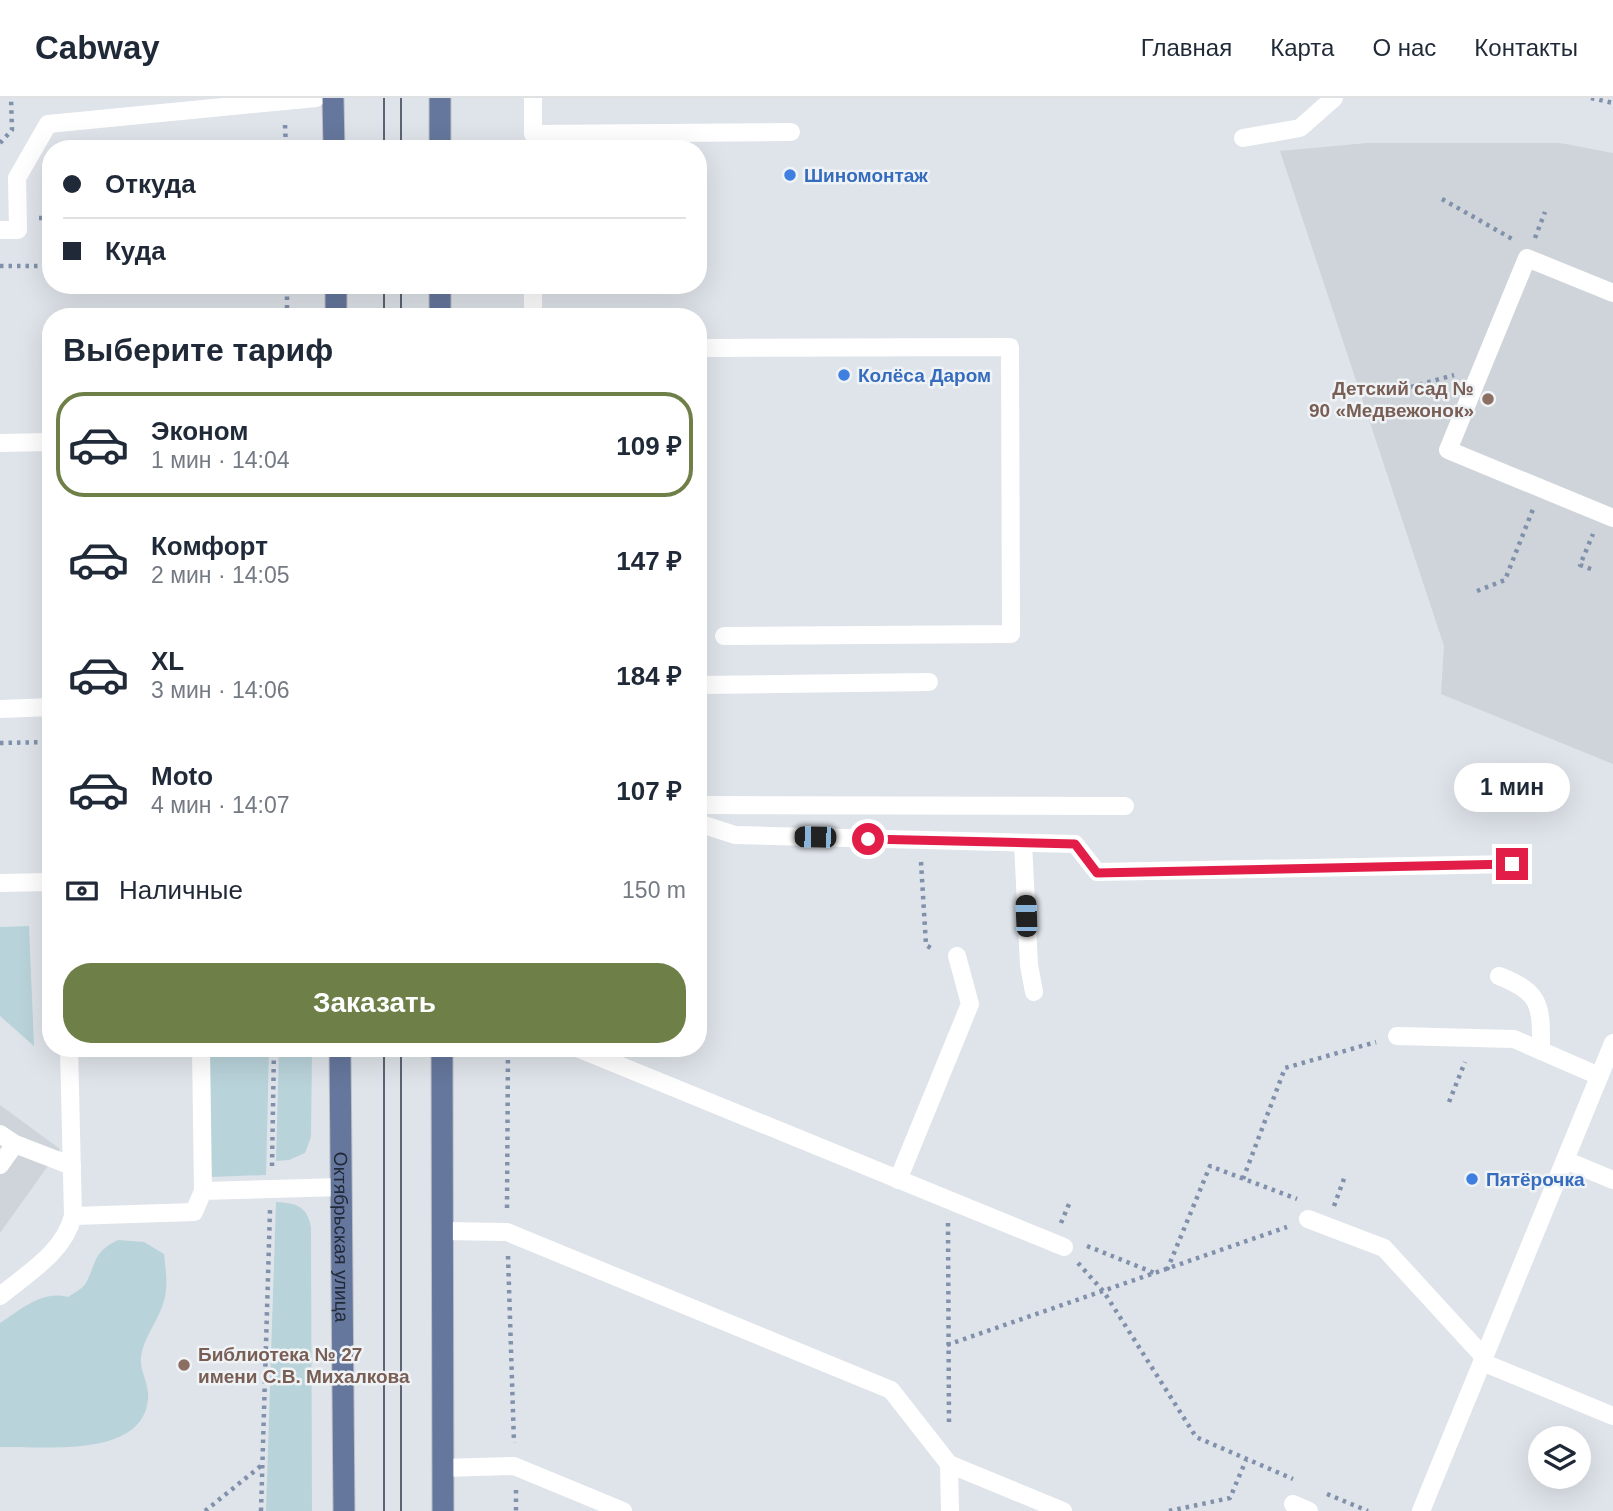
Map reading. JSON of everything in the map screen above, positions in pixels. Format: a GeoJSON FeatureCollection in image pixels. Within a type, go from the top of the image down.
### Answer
{"type":"FeatureCollection","features":[{"type":"Feature","properties":{"kind":"main road"},"geometry":{"type":"LineString","coordinates":[[333,98],[334,140]]}},
{"type":"Feature","properties":{"kind":"main road"},"geometry":{"type":"LineString","coordinates":[[440,98],[440,140]]}},
{"type":"Feature","properties":{"kind":"main road","name":"Октябрьская улица"},"geometry":{"type":"LineString","coordinates":[[340,1057],[344,1511]]}},
{"type":"Feature","properties":{"kind":"main road"},"geometry":{"type":"LineString","coordinates":[[442,1057],[443,1511]]}},
{"type":"Feature","properties":{"kind":"lane"},"geometry":{"type":"LineString","coordinates":[[0,230],[18,230],[8,178],[48,124],[139,106],[316,98]]}},
{"type":"Feature","properties":{"kind":"lane"},"geometry":{"type":"LineString","coordinates":[[533,98],[533,140]]}},
{"type":"Feature","properties":{"kind":"lane"},"geometry":{"type":"LineString","coordinates":[[1244,138],[1300,128],[1334,98]]}},
{"type":"Feature","properties":{"kind":"lane"},"geometry":{"type":"LineString","coordinates":[[562,140],[791,132]]}},
{"type":"Feature","properties":{"kind":"lane"},"geometry":{"type":"LineString","coordinates":[[1607,516],[1448,450],[1527,258],[1613,293]]}},
{"type":"Feature","properties":{"kind":"lane"},"geometry":{"type":"LineString","coordinates":[[707,348],[1010,347],[1011,634],[724,636]]}},
{"type":"Feature","properties":{"kind":"lane"},"geometry":{"type":"LineString","coordinates":[[0,443],[42,442]]}},
{"type":"Feature","properties":{"kind":"lane"},"geometry":{"type":"LineString","coordinates":[[707,685],[929,682]]}},
{"type":"Feature","properties":{"kind":"lane"},"geometry":{"type":"LineString","coordinates":[[0,709],[42,707]]}},
{"type":"Feature","properties":{"kind":"lane"},"geometry":{"type":"LineString","coordinates":[[707,805],[1125,806]]}},
{"type":"Feature","properties":{"kind":"lane"},"geometry":{"type":"LineString","coordinates":[[707,826],[735,835],[1075,844],[1097,873],[1512,864]]}},
{"type":"Feature","properties":{"kind":"lane"},"geometry":{"type":"LineString","coordinates":[[1023,843],[1028,965],[1034,992]]}},
{"type":"Feature","properties":{"kind":"lane"},"geometry":{"type":"LineString","coordinates":[[0,883],[42,882]]}},
{"type":"Feature","properties":{"kind":"lane"},"geometry":{"type":"LineString","coordinates":[[898,1180],[970,1004],[957,956]]}},
{"type":"Feature","properties":{"kind":"lane"},"geometry":{"type":"LineString","coordinates":[[1499,976],[1523,985],[1535,996],[1541,1012],[1541,1051]]}},
{"type":"Feature","properties":{"kind":"lane"},"geometry":{"type":"LineString","coordinates":[[1397,1037],[1514,1039],[1599,1076]]}},
{"type":"Feature","properties":{"kind":"lane"},"geometry":{"type":"LineString","coordinates":[[1421,1511],[1613,1043]]}},
{"type":"Feature","properties":{"kind":"lane"},"geometry":{"type":"LineString","coordinates":[[0,1296],[53,1252],[69,1234],[73,1216],[69,1057]]}},
{"type":"Feature","properties":{"kind":"lane"},"geometry":{"type":"LineString","coordinates":[[73,1216],[194,1212],[203,1191],[201,1057]]}},
{"type":"Feature","properties":{"kind":"lane"},"geometry":{"type":"LineString","coordinates":[[599,1057],[1064,1247]]}},
{"type":"Feature","properties":{"kind":"lane"},"geometry":{"type":"LineString","coordinates":[[0,1165],[7,1139],[72,1166]]}},
{"type":"Feature","properties":{"kind":"lane"},"geometry":{"type":"LineString","coordinates":[[1566,1160],[1613,1180]]}},
{"type":"Feature","properties":{"kind":"lane"},"geometry":{"type":"LineString","coordinates":[[203,1191],[341,1187]]}},
{"type":"Feature","properties":{"kind":"lane"},"geometry":{"type":"LineString","coordinates":[[1307,1211],[1384,1248],[1483,1359],[1613,1416]]}},
{"type":"Feature","properties":{"kind":"lane"},"geometry":{"type":"LineString","coordinates":[[442,1231],[507,1232],[891,1390],[949,1464],[1063,1511]]}},
{"type":"Feature","properties":{"kind":"lane"},"geometry":{"type":"LineString","coordinates":[[949,1464],[950,1511]]}},
{"type":"Feature","properties":{"kind":"lane"},"geometry":{"type":"LineString","coordinates":[[443,1468],[514,1466],[623,1511]]}},
{"type":"Feature","properties":{"kind":"path"},"geometry":{"type":"LineString","coordinates":[[0,143],[12,130],[11,98]]}},
{"type":"Feature","properties":{"kind":"path"},"geometry":{"type":"LineString","coordinates":[[1591,98],[1613,103]]}},
{"type":"Feature","properties":{"kind":"path"},"geometry":{"type":"LineString","coordinates":[[1442,199],[1519,243]]}},
{"type":"Feature","properties":{"kind":"path"},"geometry":{"type":"LineString","coordinates":[[0,266],[42,265]]}},
{"type":"Feature","properties":{"kind":"path"},"geometry":{"type":"LineString","coordinates":[[1411,387],[1482,367]]}},
{"type":"Feature","properties":{"kind":"path"},"geometry":{"type":"LineString","coordinates":[[1477,591],[1505,580],[1541,488]]}},
{"type":"Feature","properties":{"kind":"path"},"geometry":{"type":"LineString","coordinates":[[1591,569],[1580,565],[1607,516]]}},
{"type":"Feature","properties":{"kind":"path"},"geometry":{"type":"LineString","coordinates":[[0,743],[42,742]]}},
{"type":"Feature","properties":{"kind":"path"},"geometry":{"type":"LineString","coordinates":[[922,840],[921,888],[926,946],[945,956],[957,956]]}},
{"type":"Feature","properties":{"kind":"path"},"geometry":{"type":"LineString","coordinates":[[1242,1179],[1285,1068],[1397,1037]]}},
{"type":"Feature","properties":{"kind":"path"},"geometry":{"type":"LineString","coordinates":[[1448,1102],[1474,1038]]}},
{"type":"Feature","properties":{"kind":"path"},"geometry":{"type":"LineString","coordinates":[[261,1511],[274,1057]]}},
{"type":"Feature","properties":{"kind":"path"},"geometry":{"type":"LineString","coordinates":[[508,1057],[507,1232],[516,1511]]}},
{"type":"Feature","properties":{"kind":"path"},"geometry":{"type":"LineString","coordinates":[[1167,1270],[1210,1166],[1307,1211],[1331,1212],[1345,1176]]}},
{"type":"Feature","properties":{"kind":"path"},"geometry":{"type":"LineString","coordinates":[[948,1200],[949,1464]]}},
{"type":"Feature","properties":{"kind":"path"},"geometry":{"type":"LineString","coordinates":[[947,1345],[1167,1270],[1307,1211]]}},
{"type":"Feature","properties":{"kind":"path"},"geometry":{"type":"LineString","coordinates":[[1104,1292],[1196,1437],[1295,1480]]}},
{"type":"Feature","properties":{"kind":"path"},"geometry":{"type":"LineString","coordinates":[[1169,1511],[1230,1498],[1247,1459]]}},
{"type":"Feature","properties":{"kind":"path"},"geometry":{"type":"LineString","coordinates":[[205,1511],[263,1465]]}},
{"type":"Feature","properties":{"kind":"path"},"geometry":{"type":"LineString","coordinates":[[1320,1490],[1368,1511]]}},
{"type":"Feature","properties":{"kind":"shaded area","name":"Детский сад № 90 «Медвежонок»"},"geometry":{"type":"Polygon","coordinates":[[[1367,143],[1560,143],[1613,153],[1613,764],[1441,694],[1444,646],[1280,151],[1367,143]]]}},
{"type":"Feature","properties":{"kind":"shaded area"},"geometry":{"type":"Polygon","coordinates":[[[29,926],[34,1046],[0,1016],[0,927],[29,926]]]}},
{"type":"Feature","properties":{"kind":"shaded area"},"geometry":{"type":"Polygon","coordinates":[[[210,1057],[269,1057],[266,1175],[210,1177],[210,1057]]]}},
{"type":"Feature","properties":{"kind":"shaded area"},"geometry":{"type":"Polygon","coordinates":[[[279,1057],[312,1057],[311,1137],[305,1153],[289,1160],[276,1161],[279,1057]]]}},
{"type":"Feature","properties":{"kind":"shaded area"},"geometry":{"type":"Polygon","coordinates":[[[0,1105],[60,1149],[0,1233],[0,1105]]]}},
{"type":"Feature","properties":{"kind":"shaded area"},"geometry":{"type":"Polygon","coordinates":[[[276,1202],[300,1207],[307,1214],[311,1227],[312,1511],[266,1511],[276,1202]]]}},
{"type":"Feature","properties":{"kind":"shaded area"},"geometry":{"type":"Polygon","coordinates":[[[118,1240],[144,1242],[164,1254],[166,1294],[141,1357],[148,1394],[142,1418],[129,1432],[88,1445],[0,1447],[0,1323],[41,1298],[68,1297],[78,1291],[86,1283],[100,1253],[118,1240]]]}},
{"type":"Feature","properties":{"kind":"tram line"},"geometry":{"type":"LineString","coordinates":[[384,98],[384,140]]}},
{"type":"Feature","properties":{"kind":"tram line"},"geometry":{"type":"LineString","coordinates":[[401,98],[401,140]]}},
{"type":"Feature","properties":{"kind":"tram line"},"geometry":{"type":"LineString","coordinates":[[384,294],[384,308]]}},
{"type":"Feature","properties":{"kind":"tram line"},"geometry":{"type":"LineString","coordinates":[[401,294],[401,308]]}},
{"type":"Feature","properties":{"kind":"tram line"},"geometry":{"type":"LineString","coordinates":[[384,1057],[384,1511]]}},
{"type":"Feature","properties":{"kind":"tram line"},"geometry":{"type":"LineString","coordinates":[[401,1057],[401,1511]]}},
{"type":"Feature","properties":{"kind":"place","name":"Шиномонтаж"},"geometry":{"type":"Point","coordinates":[790,175]}},
{"type":"Feature","properties":{"kind":"place","name":"Колёса Даром"},"geometry":{"type":"Point","coordinates":[844,375]}},
{"type":"Feature","properties":{"kind":"place","name":"Детский сад № 90 «Медвежонок»"},"geometry":{"type":"Point","coordinates":[1488,399]}},
{"type":"Feature","properties":{"kind":"place","name":"Пятёрочка"},"geometry":{"type":"Point","coordinates":[1472,1179]}},
{"type":"Feature","properties":{"kind":"place","name":"Библиотека № 27 имени С.В. Михалкова"},"geometry":{"type":"Point","coordinates":[184,1365]}},
{"type":"Feature","properties":{"kind":"route"},"geometry":{"type":"LineString","coordinates":[[868,839],[1075,844],[1097,873],[1512,864]]}}]}
